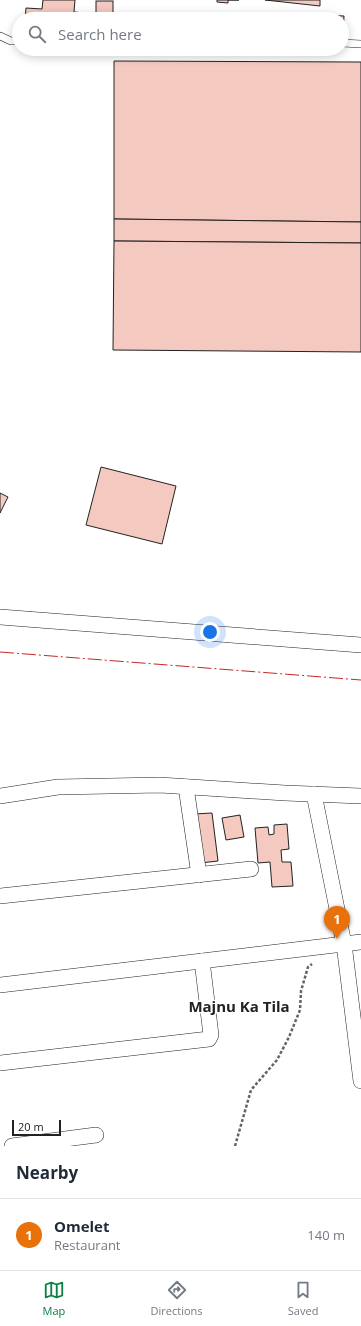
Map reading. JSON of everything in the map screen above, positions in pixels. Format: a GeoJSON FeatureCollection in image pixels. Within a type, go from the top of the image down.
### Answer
{"type":"FeatureCollection","features":[{"type":"Feature","properties":{"kind":"street"},"geometry":{"type":"LineString","coordinates":[[0,618],[361,645]]}},
{"type":"Feature","properties":{"kind":"street"},"geometry":{"type":"LineString","coordinates":[[0,796],[58,787],[160,785],[361,796]]}},
{"type":"Feature","properties":{"kind":"street"},"geometry":{"type":"LineString","coordinates":[[186,787],[199,875]]}},
{"type":"Feature","properties":{"kind":"street"},"geometry":{"type":"LineString","coordinates":[[314,794],[344,944],[361,1081]]}},
{"type":"Feature","properties":{"kind":"street"},"geometry":{"type":"LineString","coordinates":[[0,896],[252,869]]}},
{"type":"Feature","properties":{"kind":"street"},"geometry":{"type":"LineString","coordinates":[[0,985],[361,942]]}},
{"type":"Feature","properties":{"kind":"street"},"geometry":{"type":"LineString","coordinates":[[0,1063],[209,1039],[211,1035],[202,961]]}},
{"type":"Feature","properties":{"kind":"street"},"geometry":{"type":"LineString","coordinates":[[12,1146],[96,1136]]}},
{"type":"Feature","properties":{"kind":"lane"},"geometry":{"type":"LineString","coordinates":[[0,36],[12,41]]}},
{"type":"Feature","properties":{"kind":"lane"},"geometry":{"type":"LineString","coordinates":[[349,43],[361,44]]}},
{"type":"Feature","properties":{"kind":"path"},"geometry":{"type":"LineString","coordinates":[[235,1146],[252,1090],[277,1060],[289,1037],[300,1010],[302,991],[308,967],[329,947]]}},
{"type":"Feature","properties":{"kind":"building"},"geometry":{"type":"Polygon","coordinates":[[[43,0],[75,0],[74,12],[26,12],[26,8],[42,9],[43,0]]]}},
{"type":"Feature","properties":{"kind":"building"},"geometry":{"type":"Polygon","coordinates":[[[217,0],[228,0],[228,3],[217,2],[217,0]]]}},
{"type":"Feature","properties":{"kind":"building"},"geometry":{"type":"Polygon","coordinates":[[[265,0],[320,0],[320,6],[265,0]]]}},
{"type":"Feature","properties":{"kind":"building"},"geometry":{"type":"Polygon","coordinates":[[[96,1],[113,1],[113,12],[96,12],[96,1]]]}},
{"type":"Feature","properties":{"kind":"building"},"geometry":{"type":"Polygon","coordinates":[[[114,61],[361,62],[361,222],[114,219],[114,61]]]}},
{"type":"Feature","properties":{"kind":"building"},"geometry":{"type":"Polygon","coordinates":[[[114,219],[361,222],[361,243],[114,241],[114,219]]]}},
{"type":"Feature","properties":{"kind":"building"},"geometry":{"type":"Polygon","coordinates":[[[114,241],[361,243],[361,352],[113,350],[114,241]]]}},
{"type":"Feature","properties":{"kind":"building"},"geometry":{"type":"Polygon","coordinates":[[[101,467],[176,486],[162,544],[86,525],[101,467]]]}},
{"type":"Feature","properties":{"kind":"building"},"geometry":{"type":"Polygon","coordinates":[[[0,493],[8,497],[0,513],[0,493]]]}},
{"type":"Feature","properties":{"kind":"building"},"geometry":{"type":"Polygon","coordinates":[[[212,813],[218,861],[200,863],[194,814],[212,813]]]}},
{"type":"Feature","properties":{"kind":"building"},"geometry":{"type":"Polygon","coordinates":[[[240,815],[244,837],[226,840],[222,818],[240,815]]]}},
{"type":"Feature","properties":{"kind":"building"},"geometry":{"type":"Polygon","coordinates":[[[287,824],[289,849],[281,850],[282,862],[291,862],[293,886],[272,887],[270,862],[258,863],[255,828],[268,827],[269,835],[274,834],[274,825],[287,824]]]}},
{"type":"Feature","properties":{"kind":"power"},"geometry":{"type":"LineString","coordinates":[[0,652],[361,680]]}},
{"type":"Feature","properties":{"kind":"place","name":"Omelet"},"geometry":{"type":"Point","coordinates":[337,939]}},
{"type":"Feature","properties":{"kind":"district","name":"Majnu Ka Tila"},"geometry":{"type":"Point","coordinates":[239,1006]}}]}
